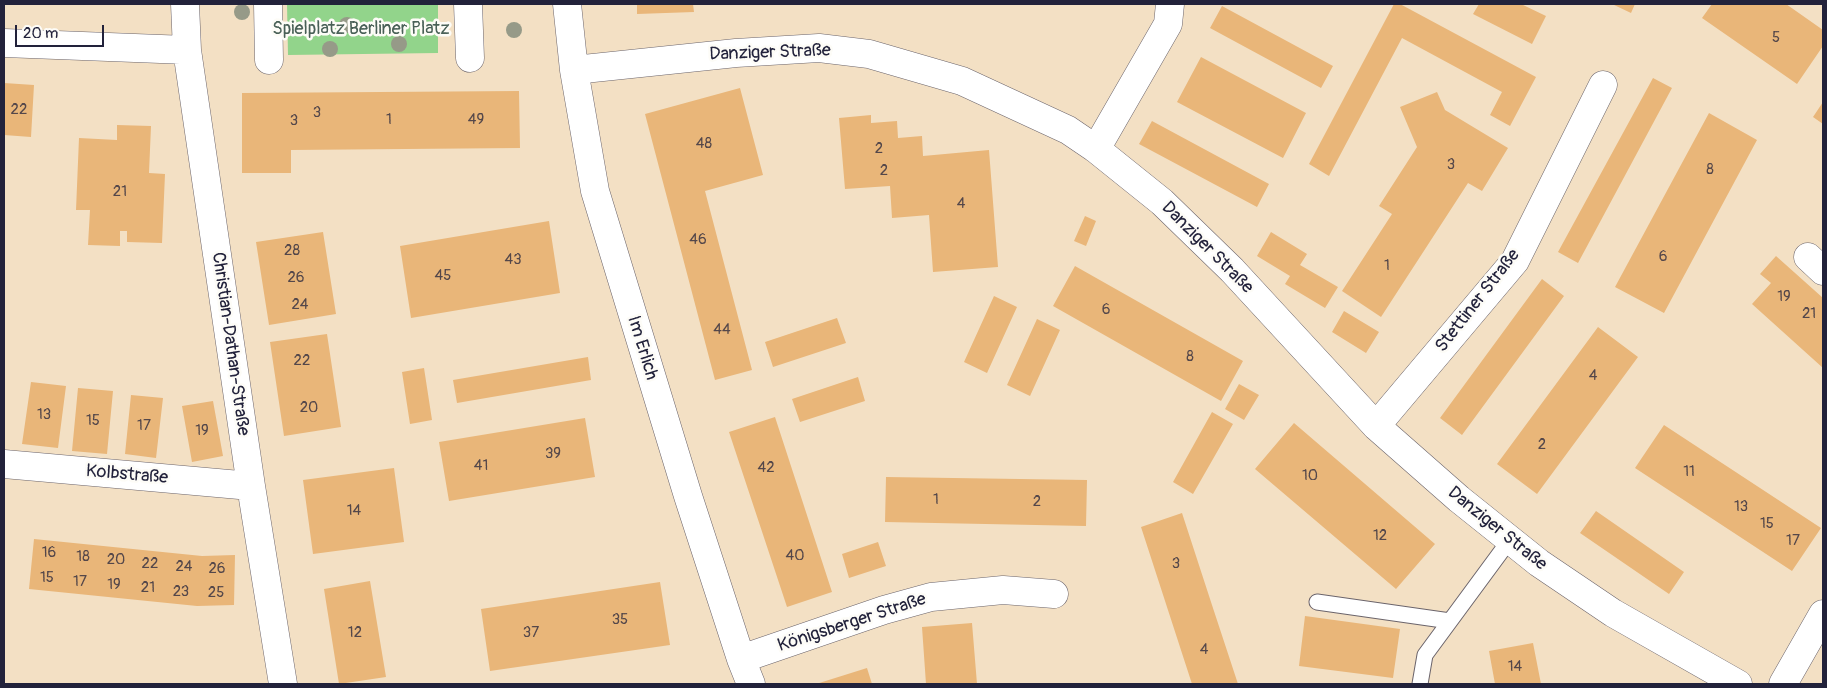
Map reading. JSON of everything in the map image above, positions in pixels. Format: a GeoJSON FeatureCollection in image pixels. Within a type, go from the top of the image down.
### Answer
{"type":"FeatureCollection","features":[{"type":"Feature","properties":{"kind":"street","name":"Christian-Dathan-Straße"},"geometry":{"type":"LineString","coordinates":[[185,4],[187,50],[251,486],[284,684]]}},
{"type":"Feature","properties":{"kind":"street"},"geometry":{"type":"LineString","coordinates":[[268,4],[269,60]]}},
{"type":"Feature","properties":{"kind":"street"},"geometry":{"type":"LineString","coordinates":[[468,4],[470,58]]}},
{"type":"Feature","properties":{"kind":"street","name":"Im Erlich"},"geometry":{"type":"LineString","coordinates":[[566,4],[574,70],[598,200],[685,487],[741,659],[751,684]]}},
{"type":"Feature","properties":{"kind":"street"},"geometry":{"type":"LineString","coordinates":[[1096,149],[1168,24],[1170,4]]}},
{"type":"Feature","properties":{"kind":"street"},"geometry":{"type":"LineString","coordinates":[[4,44],[187,50]]}},
{"type":"Feature","properties":{"kind":"street","name":"Danziger Straße"},"geometry":{"type":"LineString","coordinates":[[574,70],[736,53],[801,49],[819,48],[863,53],[962,81],[1068,130],[1096,149],[1162,202],[1232,270],[1376,426],[1509,541],[1613,613],[1738,684]]}},
{"type":"Feature","properties":{"kind":"street","name":"Stettiner Straße"},"geometry":{"type":"LineString","coordinates":[[1376,426],[1515,260],[1603,84]]}},
{"type":"Feature","properties":{"kind":"street","name":"Kolbstraße"},"geometry":{"type":"LineString","coordinates":[[4,464],[251,486]]}},
{"type":"Feature","properties":{"kind":"street","name":"Königsberger Straße"},"geometry":{"type":"LineString","coordinates":[[741,659],[884,610],[932,597],[1003,590],[1054,594]]}},
{"type":"Feature","properties":{"kind":"street"},"geometry":{"type":"LineString","coordinates":[[1783,684],[1823,614]]}},
{"type":"Feature","properties":{"kind":"lane"},"geometry":{"type":"LineString","coordinates":[[1420,684],[1425,654],[1509,541]]}},
{"type":"Feature","properties":{"kind":"lane"},"geometry":{"type":"LineString","coordinates":[[1318,602],[1450,621]]}},
{"type":"Feature","properties":{"kind":"green space","name":"Spielplatz Berliner Platz"},"geometry":{"type":"Polygon","coordinates":[[[287,4],[438,4],[438,53],[288,55],[287,4]]]}},
{"type":"Feature","properties":{"kind":"building"},"geometry":{"type":"Polygon","coordinates":[[[637,4],[693,4],[694,12],[637,14],[637,4]]]}},
{"type":"Feature","properties":{"kind":"building"},"geometry":{"type":"Polygon","coordinates":[[[1394,4],[1400,4],[1536,77],[1510,126],[1490,115],[1502,92],[1402,38],[1329,176],[1309,164],[1394,4]]]}},
{"type":"Feature","properties":{"kind":"building"},"geometry":{"type":"Polygon","coordinates":[[[1479,4],[1521,4],[1546,16],[1532,44],[1473,14],[1479,4]]]}},
{"type":"Feature","properties":{"kind":"building"},"geometry":{"type":"Polygon","coordinates":[[[1612,4],[1635,4],[1631,13],[1612,4]]]}},
{"type":"Feature","properties":{"kind":"building"},"geometry":{"type":"Polygon","coordinates":[[[1712,4],[1786,4],[1823,30],[1823,46],[1797,84],[1702,18],[1712,4]]]}},
{"type":"Feature","properties":{"kind":"building"},"geometry":{"type":"Polygon","coordinates":[[[1222,6],[1333,66],[1321,88],[1210,28],[1222,6]]]}},
{"type":"Feature","properties":{"kind":"building"},"geometry":{"type":"Polygon","coordinates":[[[1201,57],[1306,113],[1283,158],[1177,102],[1201,57]]]}},
{"type":"Feature","properties":{"kind":"building"},"geometry":{"type":"Polygon","coordinates":[[[1653,78],[1672,88],[1578,263],[1558,252],[1653,78]]]}},
{"type":"Feature","properties":{"kind":"building"},"geometry":{"type":"Polygon","coordinates":[[[4,83],[34,85],[31,137],[4,135],[4,83]]]}},
{"type":"Feature","properties":{"kind":"building"},"geometry":{"type":"Polygon","coordinates":[[[740,88],[763,175],[705,191],[752,370],[715,380],[645,114],[740,88]]]}},
{"type":"Feature","properties":{"kind":"building"},"geometry":{"type":"Polygon","coordinates":[[[519,91],[520,148],[291,150],[291,173],[242,173],[242,93],[519,91]]]}},
{"type":"Feature","properties":{"kind":"building"},"geometry":{"type":"Polygon","coordinates":[[[1437,92],[1445,110],[1508,148],[1482,191],[1468,183],[1381,317],[1342,291],[1392,214],[1379,206],[1417,147],[1400,107],[1437,92]]]}},
{"type":"Feature","properties":{"kind":"building"},"geometry":{"type":"Polygon","coordinates":[[[1823,102],[1823,124],[1813,117],[1823,102]]]}},
{"type":"Feature","properties":{"kind":"building"},"geometry":{"type":"Polygon","coordinates":[[[1709,113],[1757,140],[1664,313],[1615,287],[1709,113]]]}},
{"type":"Feature","properties":{"kind":"building"},"geometry":{"type":"Polygon","coordinates":[[[871,115],[871,123],[897,121],[898,138],[922,136],[923,156],[989,150],[998,267],[933,272],[929,215],[892,218],[890,186],[845,189],[839,118],[871,115]]]}},
{"type":"Feature","properties":{"kind":"building"},"geometry":{"type":"Polygon","coordinates":[[[1152,121],[1269,184],[1257,207],[1139,144],[1152,121]]]}},
{"type":"Feature","properties":{"kind":"building"},"geometry":{"type":"Polygon","coordinates":[[[117,125],[151,126],[149,173],[165,174],[162,243],[127,242],[127,231],[120,231],[120,246],[88,245],[90,210],[76,210],[79,138],[117,140],[117,125]]]}},
{"type":"Feature","properties":{"kind":"building"},"geometry":{"type":"Polygon","coordinates":[[[1085,216],[1096,221],[1086,246],[1074,241],[1085,216]]]}},
{"type":"Feature","properties":{"kind":"building"},"geometry":{"type":"Polygon","coordinates":[[[549,221],[560,293],[411,318],[400,246],[549,221]]]}},
{"type":"Feature","properties":{"kind":"building"},"geometry":{"type":"Polygon","coordinates":[[[323,232],[336,314],[269,325],[256,242],[323,232]]]}},
{"type":"Feature","properties":{"kind":"building"},"geometry":{"type":"Polygon","coordinates":[[[1271,232],[1307,254],[1300,265],[1338,287],[1325,308],[1285,284],[1290,276],[1257,256],[1271,232]]]}},
{"type":"Feature","properties":{"kind":"building"},"geometry":{"type":"Polygon","coordinates":[[[1776,256],[1823,298],[1823,368],[1752,304],[1771,283],[1760,274],[1776,256]]]}},
{"type":"Feature","properties":{"kind":"building"},"geometry":{"type":"Polygon","coordinates":[[[1075,266],[1243,361],[1221,401],[1053,306],[1075,266]]]}},
{"type":"Feature","properties":{"kind":"building"},"geometry":{"type":"Polygon","coordinates":[[[1542,279],[1564,296],[1462,435],[1440,418],[1542,279]]]}},
{"type":"Feature","properties":{"kind":"building"},"geometry":{"type":"Polygon","coordinates":[[[994,296],[1017,307],[987,373],[964,362],[994,296]]]}},
{"type":"Feature","properties":{"kind":"building"},"geometry":{"type":"Polygon","coordinates":[[[1344,311],[1379,332],[1366,353],[1332,332],[1344,311]]]}},
{"type":"Feature","properties":{"kind":"building"},"geometry":{"type":"Polygon","coordinates":[[[837,318],[846,343],[773,367],[765,342],[837,318]]]}},
{"type":"Feature","properties":{"kind":"building"},"geometry":{"type":"Polygon","coordinates":[[[1037,319],[1060,330],[1030,396],[1007,385],[1037,319]]]}},
{"type":"Feature","properties":{"kind":"building"},"geometry":{"type":"Polygon","coordinates":[[[1598,327],[1638,357],[1537,494],[1497,464],[1598,327]]]}},
{"type":"Feature","properties":{"kind":"building"},"geometry":{"type":"Polygon","coordinates":[[[327,334],[341,427],[284,436],[270,342],[327,334]]]}},
{"type":"Feature","properties":{"kind":"building"},"geometry":{"type":"Polygon","coordinates":[[[588,357],[591,380],[457,403],[453,380],[588,357]]]}},
{"type":"Feature","properties":{"kind":"building"},"geometry":{"type":"Polygon","coordinates":[[[424,368],[432,420],[410,424],[402,372],[424,368]]]}},
{"type":"Feature","properties":{"kind":"building"},"geometry":{"type":"Polygon","coordinates":[[[858,377],[865,401],[800,422],[792,399],[858,377]]]}},
{"type":"Feature","properties":{"kind":"building"},"geometry":{"type":"Polygon","coordinates":[[[31,382],[66,386],[58,448],[22,444],[31,382]]]}},
{"type":"Feature","properties":{"kind":"building"},"geometry":{"type":"Polygon","coordinates":[[[1239,384],[1259,395],[1244,420],[1225,409],[1239,384]]]}},
{"type":"Feature","properties":{"kind":"building"},"geometry":{"type":"Polygon","coordinates":[[[78,388],[113,391],[107,454],[72,451],[78,388]]]}},
{"type":"Feature","properties":{"kind":"building"},"geometry":{"type":"Polygon","coordinates":[[[131,395],[163,398],[156,458],[125,454],[131,395]]]}},
{"type":"Feature","properties":{"kind":"building"},"geometry":{"type":"Polygon","coordinates":[[[213,401],[223,456],[192,462],[182,406],[213,401]]]}},
{"type":"Feature","properties":{"kind":"building"},"geometry":{"type":"Polygon","coordinates":[[[1212,412],[1233,424],[1193,494],[1173,482],[1212,412]]]}},
{"type":"Feature","properties":{"kind":"building"},"geometry":{"type":"Polygon","coordinates":[[[775,417],[832,592],[787,607],[729,432],[775,417]]]}},
{"type":"Feature","properties":{"kind":"building"},"geometry":{"type":"Polygon","coordinates":[[[585,418],[595,477],[449,501],[439,442],[585,418]]]}},
{"type":"Feature","properties":{"kind":"building"},"geometry":{"type":"Polygon","coordinates":[[[1294,423],[1435,544],[1396,589],[1255,469],[1294,423]]]}},
{"type":"Feature","properties":{"kind":"building"},"geometry":{"type":"Polygon","coordinates":[[[1664,425],[1821,528],[1792,571],[1635,468],[1664,425]]]}},
{"type":"Feature","properties":{"kind":"building"},"geometry":{"type":"Polygon","coordinates":[[[394,468],[404,542],[313,554],[303,480],[394,468]]]}},
{"type":"Feature","properties":{"kind":"building"},"geometry":{"type":"Polygon","coordinates":[[[886,477],[1087,480],[1086,526],[885,522],[886,477]]]}},
{"type":"Feature","properties":{"kind":"building"},"geometry":{"type":"Polygon","coordinates":[[[1596,511],[1684,572],[1669,594],[1580,533],[1596,511]]]}},
{"type":"Feature","properties":{"kind":"building"},"geometry":{"type":"Polygon","coordinates":[[[1182,513],[1238,684],[1192,684],[1141,527],[1182,513]]]}},
{"type":"Feature","properties":{"kind":"building"},"geometry":{"type":"Polygon","coordinates":[[[34,539],[202,556],[235,555],[234,605],[197,606],[29,589],[34,539]]]}},
{"type":"Feature","properties":{"kind":"building"},"geometry":{"type":"Polygon","coordinates":[[[878,542],[886,566],[849,578],[842,554],[878,542]]]}},
{"type":"Feature","properties":{"kind":"building"},"geometry":{"type":"Polygon","coordinates":[[[370,581],[386,677],[339,684],[324,589],[370,581]]]}},
{"type":"Feature","properties":{"kind":"building"},"geometry":{"type":"Polygon","coordinates":[[[660,582],[670,645],[490,671],[481,609],[660,582]]]}},
{"type":"Feature","properties":{"kind":"building"},"geometry":{"type":"Polygon","coordinates":[[[1305,616],[1400,629],[1393,678],[1299,666],[1305,616]]]}},
{"type":"Feature","properties":{"kind":"building"},"geometry":{"type":"Polygon","coordinates":[[[972,623],[977,684],[926,684],[922,627],[972,623]]]}},
{"type":"Feature","properties":{"kind":"building"},"geometry":{"type":"Polygon","coordinates":[[[1533,643],[1541,684],[1495,684],[1489,651],[1533,643]]]}},
{"type":"Feature","properties":{"kind":"building"},"geometry":{"type":"Polygon","coordinates":[[[867,668],[872,684],[816,684],[867,668]]]}}]}
